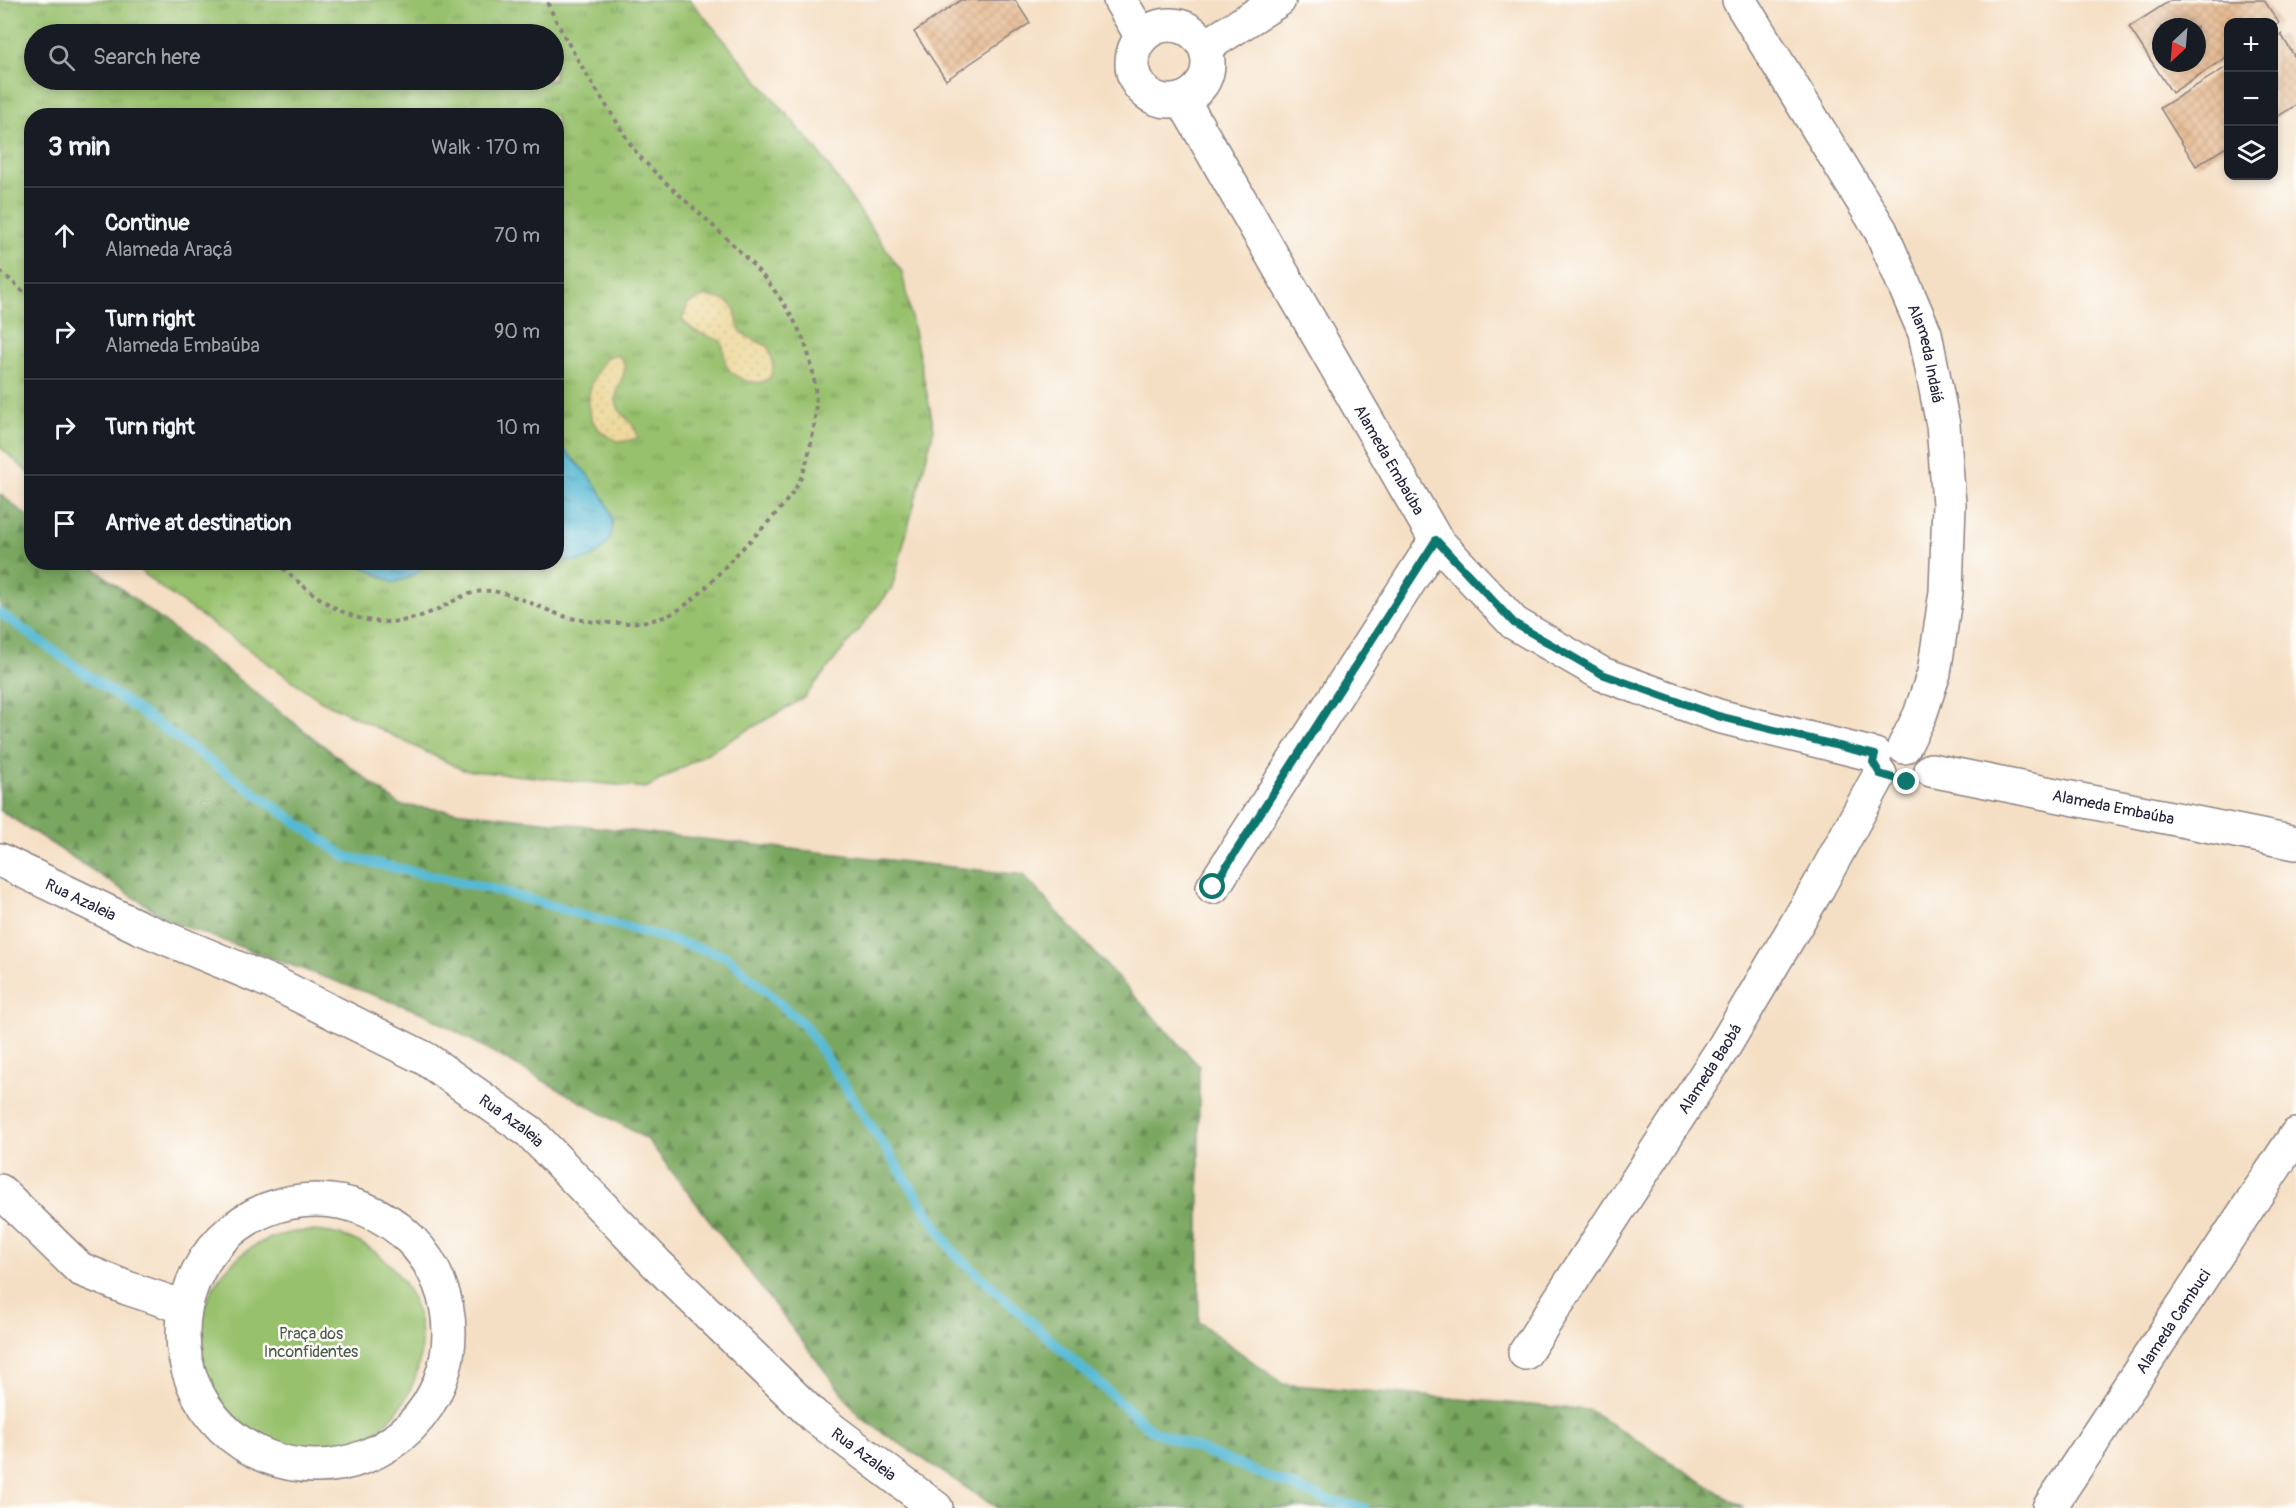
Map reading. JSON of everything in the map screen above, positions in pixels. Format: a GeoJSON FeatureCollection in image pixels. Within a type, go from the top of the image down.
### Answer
{"type":"FeatureCollection","features":[{"type":"Feature","properties":{"kind":"street"},"geometry":{"type":"LineString","coordinates":[[1120,0],[1142,37]]}},
{"type":"Feature","properties":{"kind":"street"},"geometry":{"type":"LineString","coordinates":[[1205,47],[1279,0]]}},
{"type":"Feature","properties":{"kind":"street","name":"Alameda Indaiá"},"geometry":{"type":"LineString","coordinates":[[1739,0],[1881,231],[1925,333],[1945,448],[1950,504],[1946,592],[1934,673],[1920,715],[1886,759]]}},
{"type":"Feature","properties":{"kind":"street"},"geometry":{"type":"LineString","coordinates":[[1163,25],[1176,25],[1188,29],[1205,47],[1207,72],[1202,84],[1182,99],[1169,101],[1156,99],[1145,93],[1137,82],[1132,59],[1142,37],[1163,25]]}},
{"type":"Feature","properties":{"kind":"street","name":"Alameda Embaúba"},"geometry":{"type":"LineString","coordinates":[[1182,99],[1436,540],[1514,623],[1602,674],[1718,716],[1886,759],[1907,782],[1916,782],[1928,777],[1931,770],[2296,843]]}},
{"type":"Feature","properties":{"kind":"street"},"geometry":{"type":"LineString","coordinates":[[1213,887],[1436,540]]}},
{"type":"Feature","properties":{"kind":"street","name":"Alameda Baobá"},"geometry":{"type":"LineString","coordinates":[[1525,1353],[1725,1044],[1819,886],[1886,759]]}},
{"type":"Feature","properties":{"kind":"street","name":"Rua Azaleia"},"geometry":{"type":"LineString","coordinates":[[0,860],[139,927],[278,985],[426,1059],[530,1132],[657,1264],[814,1416],[936,1508]]}},
{"type":"Feature","properties":{"kind":"street","name":"Alameda Cambuci"},"geometry":{"type":"LineString","coordinates":[[2049,1508],[2296,1135]]}},
{"type":"Feature","properties":{"kind":"street"},"geometry":{"type":"LineString","coordinates":[[0,1191],[80,1269],[184,1307]]}},
{"type":"Feature","properties":{"kind":"street"},"geometry":{"type":"LineString","coordinates":[[308,1199],[352,1204],[392,1223],[424,1254],[439,1283],[444,1293],[450,1337],[442,1380],[419,1418],[386,1447],[345,1463],[301,1465],[259,1453],[223,1428],[196,1392],[184,1350],[184,1307],[200,1265],[228,1231],[265,1209],[308,1199]]}},
{"type":"Feature","properties":{"kind":"path"},"geometry":{"type":"LineString","coordinates":[[546,0],[559,24]]}},
{"type":"Feature","properties":{"kind":"path"},"geometry":{"type":"LineString","coordinates":[[285,570],[315,597],[357,619],[389,622],[429,613],[459,595],[488,590],[589,623],[625,622],[666,616],[692,600],[795,489],[809,456],[816,407],[810,360],[799,326],[770,284],[730,241],[639,156],[594,87],[564,33]]}},
{"type":"Feature","properties":{"kind":"path"},"geometry":{"type":"LineString","coordinates":[[0,271],[24,292]]}},
{"type":"Feature","properties":{"kind":"green space"},"geometry":{"type":"Polygon","coordinates":[[[0,0],[690,0],[818,151],[902,272],[934,429],[892,588],[804,698],[646,788],[463,770],[320,700],[157,585],[140,570],[564,570],[564,108],[24,108],[24,469],[0,447],[0,0]]]}},
{"type":"Feature","properties":{"kind":"green space"},"geometry":{"type":"Polygon","coordinates":[[[0,494],[24,513],[24,570],[97,570],[400,805],[1023,875],[1199,1066],[1199,1322],[1283,1384],[1589,1410],[1743,1508],[997,1508],[861,1418],[647,1139],[423,1013],[172,922],[0,810],[0,494]]]}},
{"type":"Feature","properties":{"kind":"green space","name":"Praça dos Inconfidentes"},"geometry":{"type":"Polygon","coordinates":[[[310,1231],[332,1233],[362,1244],[380,1256],[396,1272],[408,1290],[416,1310],[421,1342],[419,1364],[408,1394],[396,1412],[380,1428],[362,1440],[342,1448],[310,1453],[288,1451],[258,1440],[240,1428],[224,1412],[212,1394],[204,1374],[199,1342],[201,1320],[212,1290],[224,1272],[240,1256],[258,1244],[278,1236],[310,1231]]]}},
{"type":"Feature","properties":{"kind":"sand"},"geometry":{"type":"Polygon","coordinates":[[[705,296],[728,302],[734,308],[741,331],[767,346],[773,368],[766,380],[751,382],[731,372],[726,365],[721,341],[695,331],[682,320],[688,304],[705,296]]]}},
{"type":"Feature","properties":{"kind":"sand"},"geometry":{"type":"Polygon","coordinates":[[[617,355],[622,360],[625,370],[617,392],[617,404],[622,414],[634,427],[638,438],[621,442],[597,427],[591,416],[589,405],[593,380],[600,367],[608,356],[617,355]]]}},
{"type":"Feature","properties":{"kind":"water"},"geometry":{"type":"Polygon","coordinates":[[[564,449],[601,493],[609,508],[612,523],[610,538],[600,551],[590,558],[564,560],[564,449]]]}},
{"type":"Feature","properties":{"kind":"water"},"geometry":{"type":"Polygon","coordinates":[[[370,570],[420,570],[410,577],[393,583],[370,570]]]}},
{"type":"Feature","properties":{"kind":"building"},"geometry":{"type":"Polygon","coordinates":[[[961,0],[1015,0],[1030,23],[946,80],[914,32],[961,0]]]}},
{"type":"Feature","properties":{"kind":"building"},"geometry":{"type":"Polygon","coordinates":[[[2171,0],[2264,0],[2276,18],[2224,18],[2224,59],[2206,71],[2206,18],[2152,18],[2152,62],[2129,27],[2171,0]]]}},
{"type":"Feature","properties":{"kind":"building"},"geometry":{"type":"Polygon","coordinates":[[[2281,34],[2296,59],[2296,105],[2278,116],[2278,72],[2278,36],[2281,34]]]}},
{"type":"Feature","properties":{"kind":"building"},"geometry":{"type":"Polygon","coordinates":[[[2224,68],[2224,148],[2196,166],[2160,108],[2224,68]]]}},
{"type":"Feature","properties":{"kind":"building"},"geometry":{"type":"Polygon","coordinates":[[[2158,72],[2204,72],[2172,93],[2158,72]]]}},
{"type":"Feature","properties":{"kind":"waterway"},"geometry":{"type":"LineString","coordinates":[[0,613],[346,857],[500,891],[726,956],[806,1027],[954,1253],[1151,1430],[1329,1501],[1364,1508]]}},
{"type":"Feature","properties":{"kind":"route"},"geometry":{"type":"LineString","coordinates":[[1213,887],[1436,540],[1514,623],[1602,674],[1718,716],[1875,755],[1873,762],[1880,774],[1907,782]]}}]}
